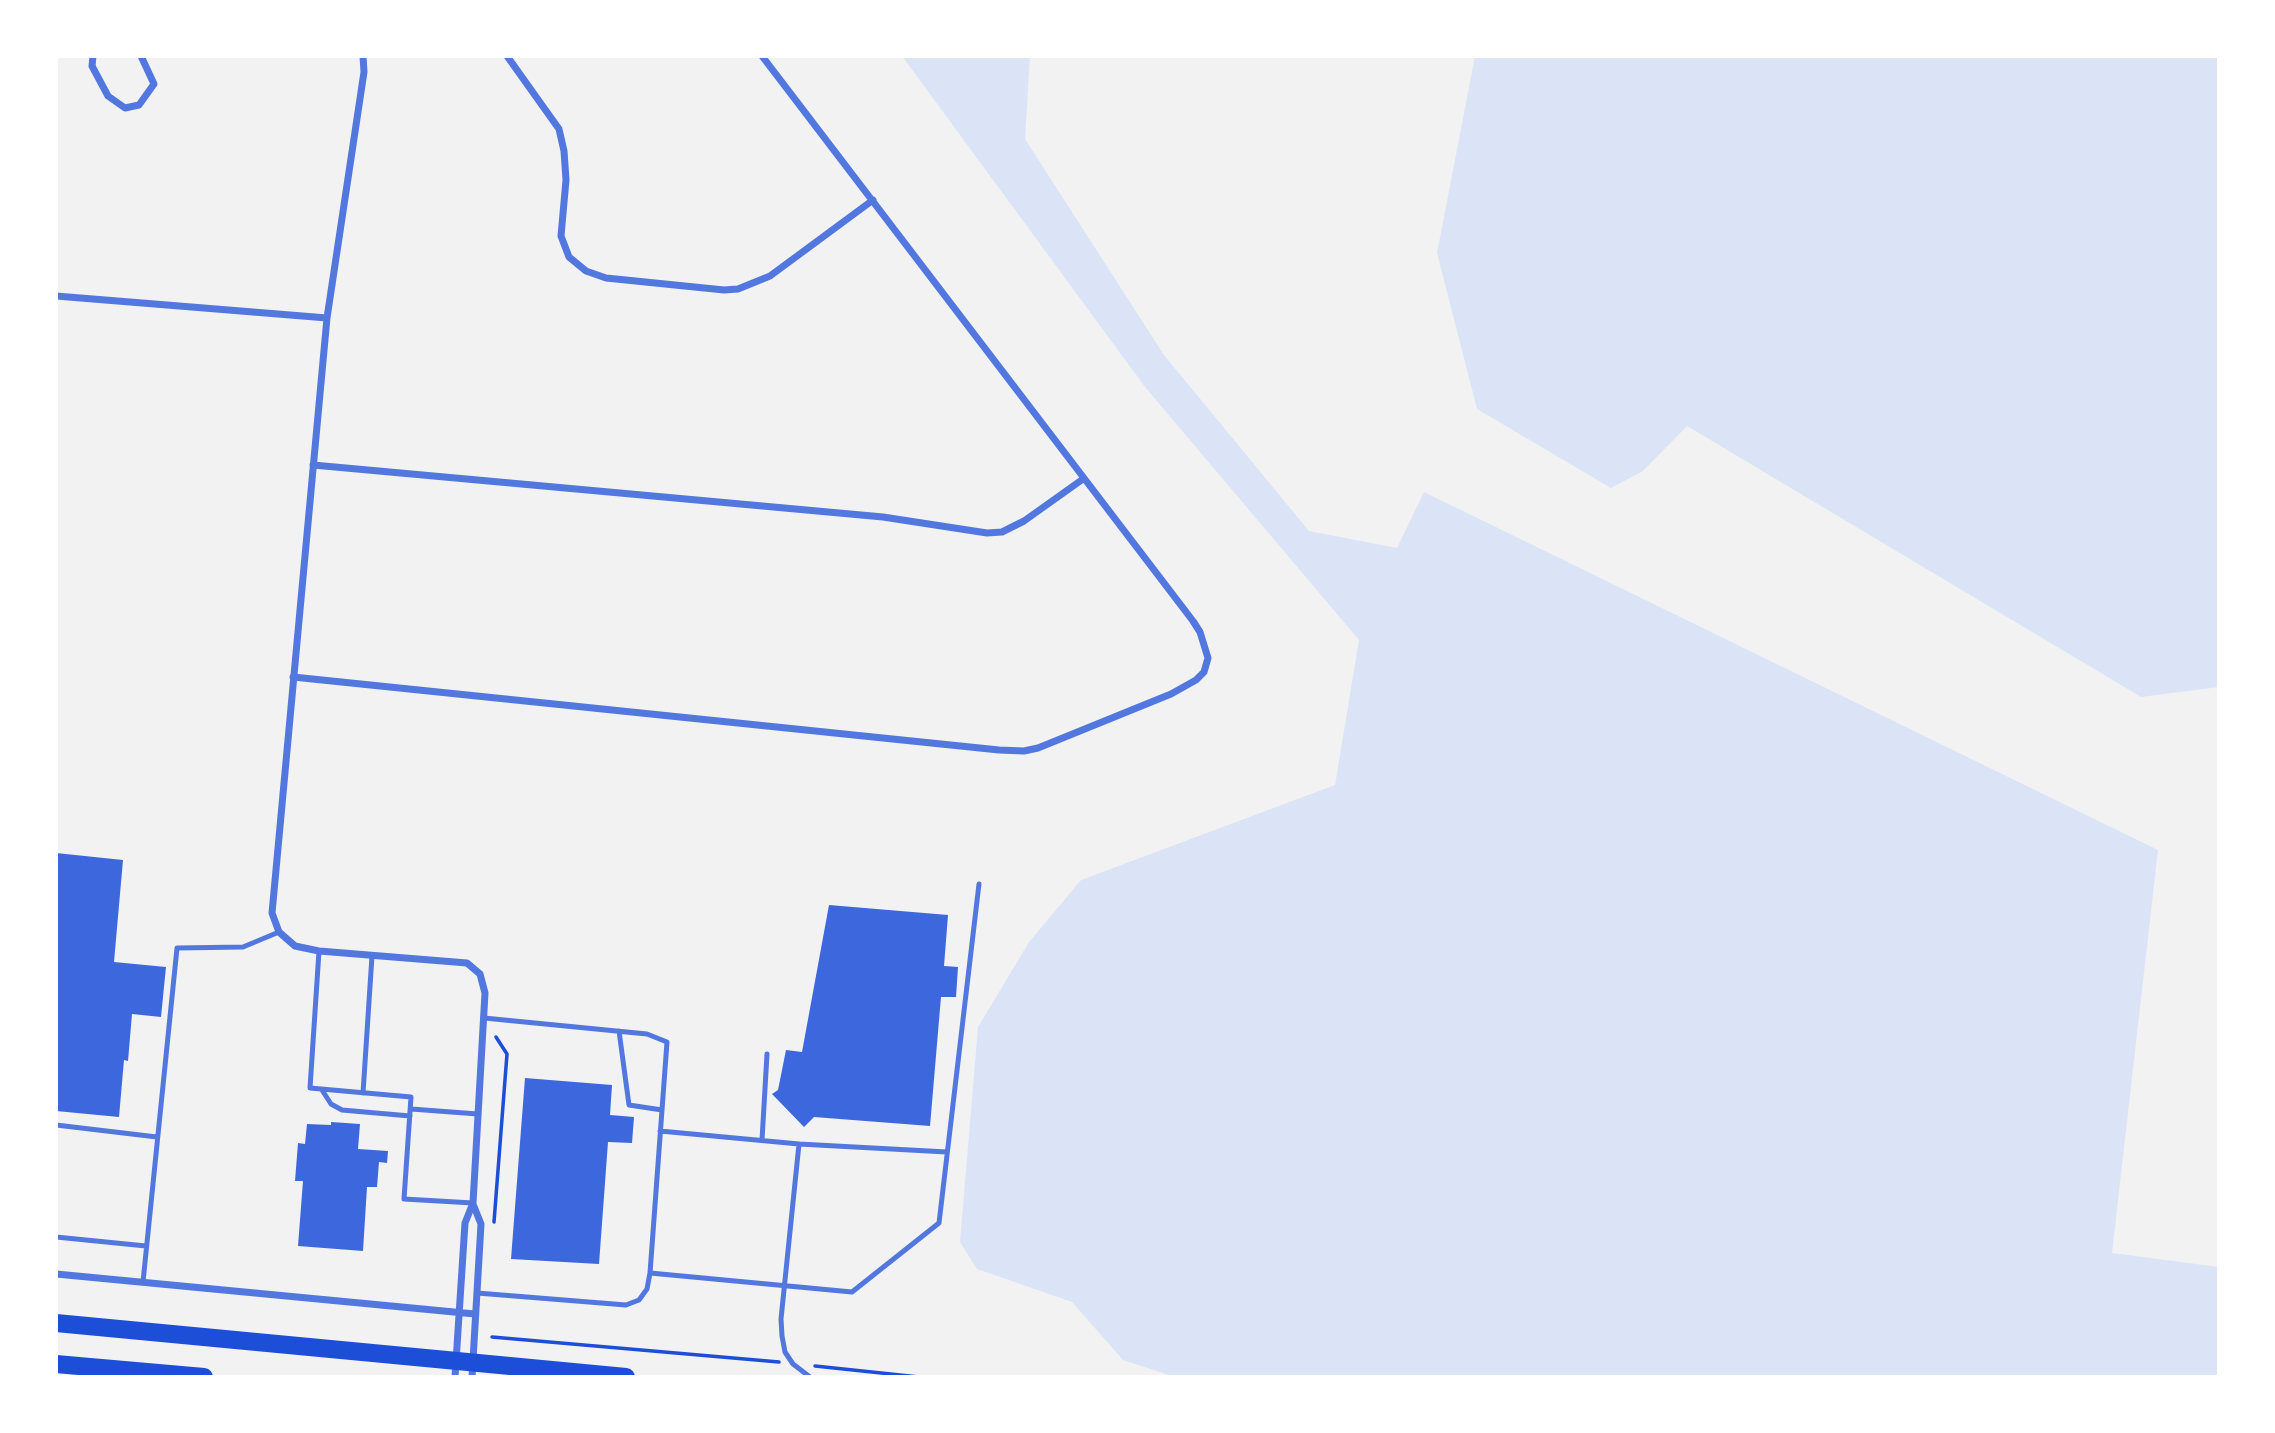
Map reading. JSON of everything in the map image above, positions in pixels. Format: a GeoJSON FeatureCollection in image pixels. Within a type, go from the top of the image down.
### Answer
{"type":"FeatureCollection","features":[{"type":"Feature","properties":{"kind":"main road"},"geometry":{"type":"LineString","coordinates":[[56,1323],[464,1370],[626,1377]]}},
{"type":"Feature","properties":{"kind":"main road"},"geometry":{"type":"LineString","coordinates":[[56,1364],[204,1377]]}},
{"type":"Feature","properties":{"kind":"street"},"geometry":{"type":"LineString","coordinates":[[93,56],[92,66],[108,96],[125,108],[139,105],[154,84],[141,56]]}},
{"type":"Feature","properties":{"kind":"street"},"geometry":{"type":"LineString","coordinates":[[363,56],[364,72],[327,318],[272,913],[279,932],[295,946],[319,951],[467,963],[480,975],[485,993],[473,1203],[465,1223],[458,1312],[464,1370]]}},
{"type":"Feature","properties":{"kind":"street"},"geometry":{"type":"LineString","coordinates":[[507,56],[559,129],[566,180],[561,236],[569,257],[586,271],[606,278],[724,290],[738,289],[770,275],[873,200]]}},
{"type":"Feature","properties":{"kind":"street"},"geometry":{"type":"LineString","coordinates":[[293,677],[1024,751],[1038,748],[1184,687],[1204,672],[1208,657],[1200,632],[1193,621],[762,56]]}},
{"type":"Feature","properties":{"kind":"street"},"geometry":{"type":"LineString","coordinates":[[56,296],[327,318]]}},
{"type":"Feature","properties":{"kind":"street"},"geometry":{"type":"LineString","coordinates":[[313,465],[883,517],[986,533],[1002,532],[1024,522],[1083,479]]}},
{"type":"Feature","properties":{"kind":"street"},"geometry":{"type":"LineString","coordinates":[[464,1370],[475,1314],[481,1224],[473,1203]]}},
{"type":"Feature","properties":{"kind":"street"},"geometry":{"type":"LineString","coordinates":[[56,1274],[475,1314]]}},
{"type":"Feature","properties":{"kind":"lane"},"geometry":{"type":"LineString","coordinates":[[650,1273],[852,1292],[939,1223],[979,884]]}},
{"type":"Feature","properties":{"kind":"lane"},"geometry":{"type":"LineString","coordinates":[[143,1282],[177,948],[243,947],[279,932]]}},
{"type":"Feature","properties":{"kind":"lane"},"geometry":{"type":"LineString","coordinates":[[319,951],[310,1088],[411,1097],[404,1199],[473,1203]]}},
{"type":"Feature","properties":{"kind":"lane"},"geometry":{"type":"LineString","coordinates":[[363,1093],[372,956]]}},
{"type":"Feature","properties":{"kind":"lane"},"geometry":{"type":"LineString","coordinates":[[477,1293],[626,1305],[639,1300],[647,1289],[650,1273],[667,1042],[647,1034],[484,1018]]}},
{"type":"Feature","properties":{"kind":"lane"},"geometry":{"type":"LineString","coordinates":[[619,1031],[629,1105],[662,1110]]}},
{"type":"Feature","properties":{"kind":"lane"},"geometry":{"type":"LineString","coordinates":[[762,1140],[767,1054]]}},
{"type":"Feature","properties":{"kind":"lane"},"geometry":{"type":"LineString","coordinates":[[322,1090],[331,1104],[342,1110],[478,1114]]}},
{"type":"Feature","properties":{"kind":"lane"},"geometry":{"type":"LineString","coordinates":[[56,1125],[158,1137]]}},
{"type":"Feature","properties":{"kind":"lane"},"geometry":{"type":"LineString","coordinates":[[660,1131],[799,1144],[947,1152]]}},
{"type":"Feature","properties":{"kind":"lane"},"geometry":{"type":"LineString","coordinates":[[799,1144],[781,1319],[785,1352],[793,1364],[810,1377]]}},
{"type":"Feature","properties":{"kind":"lane"},"geometry":{"type":"LineString","coordinates":[[56,1237],[146,1246]]}},
{"type":"Feature","properties":{"kind":"path"},"geometry":{"type":"LineString","coordinates":[[484,1018],[507,1054],[494,1227]]}},
{"type":"Feature","properties":{"kind":"path"},"geometry":{"type":"LineString","coordinates":[[489,1328],[492,1337],[919,1377]]}},
{"type":"Feature","properties":{"kind":"shaded area"},"geometry":{"type":"Polygon","coordinates":[[[902,56],[1030,56],[1025,139],[1164,355],[1309,531],[1397,548],[1424,492],[2158,850],[2112,1253],[2219,1267],[2219,1377],[1175,1377],[1123,1360],[1072,1302],[977,1269],[960,1242],[978,1027],[1029,942],[1081,880],[1335,785],[1359,640],[1145,387],[902,56]]]}},
{"type":"Feature","properties":{"kind":"shaded area"},"geometry":{"type":"Polygon","coordinates":[[[1475,56],[2219,56],[2219,687],[2141,697],[1687,426],[1643,471],[1611,488],[1477,409],[1437,253],[1475,56]]]}},
{"type":"Feature","properties":{"kind":"building"},"geometry":{"type":"Polygon","coordinates":[[[56,853],[123,860],[114,962],[166,967],[161,1017],[132,1014],[128,1061],[124,1060],[119,1117],[56,1111],[56,853]]]}},
{"type":"Feature","properties":{"kind":"building"},"geometry":{"type":"Polygon","coordinates":[[[829,905],[948,915],[944,966],[958,967],[956,997],[941,997],[930,1126],[814,1117],[804,1127],[772,1094],[778,1090],[786,1050],[802,1052],[829,905]]]}},
{"type":"Feature","properties":{"kind":"building"},"geometry":{"type":"Polygon","coordinates":[[[525,1078],[612,1085],[610,1115],[634,1117],[632,1143],[608,1142],[599,1264],[511,1259],[525,1078]]]}},
{"type":"Feature","properties":{"kind":"building"},"geometry":{"type":"Polygon","coordinates":[[[331,1122],[360,1124],[358,1149],[388,1151],[387,1163],[379,1162],[377,1187],[367,1187],[363,1251],[298,1246],[303,1181],[295,1181],[298,1143],[305,1144],[307,1124],[331,1125],[331,1122]]]}}]}
